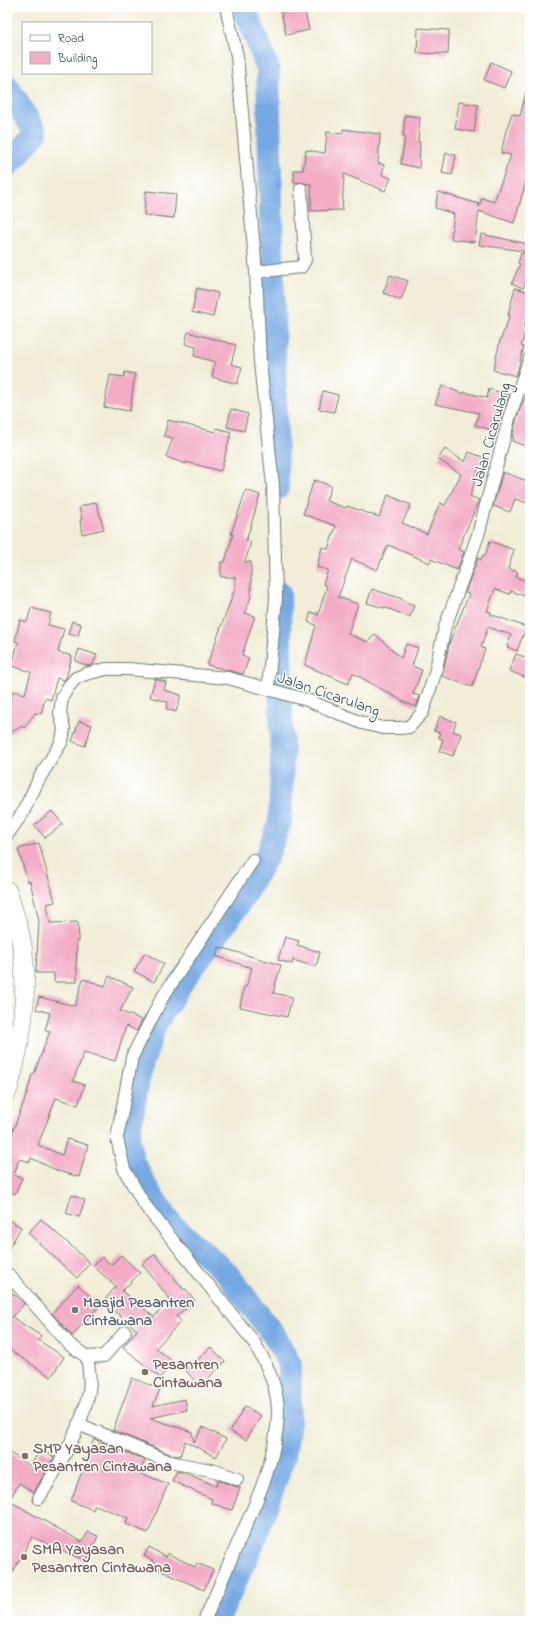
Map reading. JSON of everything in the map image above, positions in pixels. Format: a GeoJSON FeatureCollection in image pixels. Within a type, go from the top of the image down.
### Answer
{"type":"FeatureCollection","features":[{"type":"Feature","properties":{"kind":"main road"},"geometry":{"type":"LineString","coordinates":[[7,890],[20,935],[25,977],[22,1028],[7,1092]]}},
{"type":"Feature","properties":{"kind":"street"},"geometry":{"type":"LineString","coordinates":[[226,7],[237,56],[256,272],[260,363],[272,485],[276,591],[272,691]]}},
{"type":"Feature","properties":{"kind":"street"},"geometry":{"type":"LineString","coordinates":[[256,272],[301,267],[306,260],[301,189]]}},
{"type":"Feature","properties":{"kind":"street","name":"Jalan Cicarulang"},"geometry":{"type":"LineString","coordinates":[[7,835],[22,814],[40,777],[62,741],[64,729],[60,713],[62,698],[68,687],[76,678],[86,674],[106,669],[228,678],[307,700],[341,715],[383,728],[400,728],[409,726],[422,713],[436,673],[445,628],[466,572],[491,490],[510,415],[530,358]]}},
{"type":"Feature","properties":{"kind":"street"},"geometry":{"type":"LineString","coordinates":[[204,1621],[258,1497],[272,1457],[278,1412],[273,1385],[265,1360],[253,1341],[144,1204],[124,1169],[117,1138],[132,1057],[166,991],[253,860]]}},
{"type":"Feature","properties":{"kind":"street"},"geometry":{"type":"LineString","coordinates":[[7,1273],[70,1345],[87,1358],[90,1374],[89,1391],[78,1424],[62,1460],[39,1498]]}},
{"type":"Feature","properties":{"kind":"street"},"geometry":{"type":"LineString","coordinates":[[87,1358],[104,1356],[125,1332]]}},
{"type":"Feature","properties":{"kind":"street"},"geometry":{"type":"LineString","coordinates":[[78,1424],[170,1462],[215,1471],[237,1479]]}},
{"type":"Feature","properties":{"kind":"building"},"geometry":{"type":"Polygon","coordinates":[[[280,7],[304,7],[309,30],[286,35],[280,7]]]}},
{"type":"Feature","properties":{"kind":"building"},"geometry":{"type":"Polygon","coordinates":[[[418,28],[449,30],[448,54],[417,53],[418,28]]]}},
{"type":"Feature","properties":{"kind":"building"},"geometry":{"type":"Polygon","coordinates":[[[491,62],[511,71],[504,88],[484,80],[491,62]]]}},
{"type":"Feature","properties":{"kind":"building"},"geometry":{"type":"Polygon","coordinates":[[[526,92],[530,92],[530,179],[527,178],[514,223],[479,211],[475,242],[451,239],[454,214],[435,208],[438,192],[479,204],[479,207],[482,198],[494,202],[511,155],[501,153],[506,131],[512,113],[520,116],[526,92]]]}},
{"type":"Feature","properties":{"kind":"building"},"geometry":{"type":"Polygon","coordinates":[[[459,102],[478,105],[474,132],[455,129],[459,102]]]}},
{"type":"Feature","properties":{"kind":"building"},"geometry":{"type":"Polygon","coordinates":[[[405,115],[420,117],[418,142],[420,142],[419,168],[401,164],[405,136],[403,136],[405,115]]]}},
{"type":"Feature","properties":{"kind":"building"},"geometry":{"type":"Polygon","coordinates":[[[343,129],[380,134],[378,163],[384,165],[382,175],[391,178],[385,191],[344,174],[342,210],[311,211],[311,184],[294,182],[294,170],[303,170],[306,150],[325,153],[327,132],[343,134],[343,129]]]}},
{"type":"Feature","properties":{"kind":"building"},"geometry":{"type":"Polygon","coordinates":[[[446,153],[456,155],[452,175],[442,173],[446,153]]]}},
{"type":"Feature","properties":{"kind":"building"},"geometry":{"type":"Polygon","coordinates":[[[146,191],[176,194],[174,218],[144,215],[146,191]]]}},
{"type":"Feature","properties":{"kind":"building"},"geometry":{"type":"Polygon","coordinates":[[[481,234],[528,244],[530,239],[530,272],[523,288],[512,283],[520,264],[518,263],[521,253],[523,254],[524,251],[479,245],[481,234]]]}},
{"type":"Feature","properties":{"kind":"building"},"geometry":{"type":"Polygon","coordinates":[[[390,275],[408,281],[401,300],[383,293],[390,275]]]}},
{"type":"Feature","properties":{"kind":"building"},"geometry":{"type":"Polygon","coordinates":[[[197,288],[218,293],[213,317],[192,312],[197,288]]]}},
{"type":"Feature","properties":{"kind":"building"},"geometry":{"type":"Polygon","coordinates":[[[515,288],[530,292],[530,305],[524,327],[527,328],[521,346],[524,347],[516,376],[493,370],[500,341],[510,315],[508,315],[515,288]]]}},
{"type":"Feature","properties":{"kind":"building"},"geometry":{"type":"Polygon","coordinates":[[[188,332],[236,345],[231,364],[242,367],[237,384],[212,377],[215,362],[194,356],[196,347],[185,344],[188,332]]]}},
{"type":"Feature","properties":{"kind":"building"},"geometry":{"type":"Polygon","coordinates":[[[125,372],[135,374],[130,411],[104,407],[110,375],[124,377],[125,372]]]}},
{"type":"Feature","properties":{"kind":"building"},"geometry":{"type":"Polygon","coordinates":[[[530,385],[530,448],[512,441],[514,438],[512,437],[517,417],[530,385]]]}},
{"type":"Feature","properties":{"kind":"building"},"geometry":{"type":"Polygon","coordinates":[[[442,386],[464,394],[464,392],[487,398],[489,389],[509,395],[498,432],[475,425],[479,413],[435,404],[442,386]]]}},
{"type":"Feature","properties":{"kind":"building"},"geometry":{"type":"Polygon","coordinates":[[[323,391],[338,395],[334,412],[319,409],[323,391]]]}},
{"type":"Feature","properties":{"kind":"building"},"geometry":{"type":"Polygon","coordinates":[[[231,409],[248,414],[244,431],[227,427],[231,409]]]}},
{"type":"Feature","properties":{"kind":"building"},"geometry":{"type":"Polygon","coordinates":[[[168,420],[215,432],[216,428],[231,432],[221,471],[186,462],[186,464],[166,457],[173,438],[164,436],[168,420]]]}},
{"type":"Feature","properties":{"kind":"building"},"geometry":{"type":"Polygon","coordinates":[[[445,449],[465,462],[469,452],[488,459],[485,470],[479,468],[470,496],[479,500],[458,549],[464,552],[457,570],[431,559],[430,563],[388,545],[377,570],[352,559],[338,597],[358,604],[348,634],[368,642],[375,634],[401,658],[406,644],[418,648],[412,666],[422,670],[413,694],[420,696],[416,707],[406,703],[353,673],[348,684],[305,665],[316,625],[308,622],[311,612],[318,615],[327,586],[323,584],[328,570],[317,567],[322,547],[328,549],[336,526],[303,514],[314,480],[331,486],[326,501],[346,508],[347,506],[379,517],[388,495],[411,505],[402,523],[427,534],[440,503],[445,505],[461,474],[438,459],[445,449]]]}},
{"type":"Feature","properties":{"kind":"building"},"geometry":{"type":"Polygon","coordinates":[[[503,472],[530,482],[530,504],[515,499],[510,512],[493,506],[503,472]]]}},
{"type":"Feature","properties":{"kind":"building"},"geometry":{"type":"Polygon","coordinates":[[[246,490],[260,495],[246,541],[251,542],[245,562],[251,562],[251,597],[245,613],[255,616],[242,655],[249,658],[243,674],[207,665],[235,589],[235,577],[221,577],[221,562],[225,562],[233,534],[231,534],[246,490]]]}},
{"type":"Feature","properties":{"kind":"building"},"geometry":{"type":"Polygon","coordinates":[[[96,502],[104,529],[82,534],[80,520],[82,520],[79,507],[96,502]]]}},
{"type":"Feature","properties":{"kind":"building"},"geometry":{"type":"Polygon","coordinates":[[[490,541],[514,550],[508,569],[518,572],[516,577],[530,582],[530,598],[511,591],[510,594],[495,589],[487,611],[491,612],[490,614],[526,627],[517,651],[507,647],[511,635],[488,627],[481,647],[485,649],[472,687],[442,676],[450,641],[469,594],[465,593],[478,558],[481,560],[483,555],[485,556],[490,541]]]}},
{"type":"Feature","properties":{"kind":"building"},"geometry":{"type":"Polygon","coordinates":[[[372,589],[403,599],[403,601],[414,605],[410,617],[384,607],[367,603],[372,589]]]}},
{"type":"Feature","properties":{"kind":"building"},"geometry":{"type":"Polygon","coordinates":[[[31,608],[51,613],[48,625],[64,629],[58,652],[72,656],[66,678],[64,680],[57,678],[51,700],[45,698],[41,714],[35,713],[24,728],[22,726],[7,735],[7,713],[13,691],[25,694],[31,672],[12,666],[18,642],[15,641],[20,620],[27,622],[31,608]]]}},
{"type":"Feature","properties":{"kind":"building"},"geometry":{"type":"Polygon","coordinates":[[[72,621],[81,624],[78,636],[68,634],[72,621]]]}},
{"type":"Feature","properties":{"kind":"building"},"geometry":{"type":"Polygon","coordinates":[[[79,649],[97,655],[93,664],[88,666],[75,661],[79,649]]]}},
{"type":"Feature","properties":{"kind":"building"},"geometry":{"type":"Polygon","coordinates":[[[516,654],[530,659],[530,670],[527,678],[509,671],[516,654]]]}},
{"type":"Feature","properties":{"kind":"building"},"geometry":{"type":"Polygon","coordinates":[[[155,679],[166,682],[164,690],[181,695],[176,712],[166,709],[168,702],[150,697],[155,679]]]}},
{"type":"Feature","properties":{"kind":"building"},"geometry":{"type":"Polygon","coordinates":[[[440,716],[456,722],[453,731],[461,734],[453,756],[439,751],[443,739],[439,738],[440,733],[434,731],[440,716]]]}},
{"type":"Feature","properties":{"kind":"building"},"geometry":{"type":"Polygon","coordinates":[[[79,721],[92,725],[85,746],[72,741],[79,721]]]}},
{"type":"Feature","properties":{"kind":"building"},"geometry":{"type":"Polygon","coordinates":[[[52,811],[63,824],[45,838],[34,825],[52,811]]]}},
{"type":"Feature","properties":{"kind":"building"},"geometry":{"type":"Polygon","coordinates":[[[39,843],[55,902],[47,904],[50,923],[78,922],[79,940],[77,940],[77,982],[54,982],[54,973],[36,973],[39,921],[30,881],[28,882],[18,849],[39,843]]]}},
{"type":"Feature","properties":{"kind":"building"},"geometry":{"type":"Polygon","coordinates":[[[285,937],[299,941],[297,945],[320,952],[316,967],[293,960],[292,964],[278,960],[285,937]]]}},
{"type":"Feature","properties":{"kind":"building"},"geometry":{"type":"Polygon","coordinates":[[[219,947],[281,965],[273,993],[292,997],[287,1017],[240,1007],[244,987],[246,987],[252,968],[216,956],[219,947]]]}},
{"type":"Feature","properties":{"kind":"building"},"geometry":{"type":"Polygon","coordinates":[[[145,953],[164,964],[154,982],[134,971],[145,953]]]}},
{"type":"Feature","properties":{"kind":"building"},"geometry":{"type":"Polygon","coordinates":[[[109,976],[133,987],[120,1011],[142,1020],[137,1031],[126,1026],[115,1061],[84,1052],[73,1081],[85,1085],[78,1105],[56,1098],[38,1145],[62,1155],[67,1139],[88,1145],[79,1177],[58,1171],[31,1158],[30,1162],[19,1159],[14,1175],[22,1178],[15,1194],[7,1191],[7,1147],[27,1093],[32,1074],[34,1074],[50,1031],[45,1030],[50,1013],[36,1009],[39,997],[75,1006],[83,979],[105,986],[109,976]]]}},
{"type":"Feature","properties":{"kind":"building"},"geometry":{"type":"Polygon","coordinates":[[[72,1195],[85,1200],[79,1217],[66,1213],[72,1195]]]}},
{"type":"Feature","properties":{"kind":"building"},"geometry":{"type":"Polygon","coordinates":[[[7,1219],[21,1227],[7,1252],[7,1219]]]}},
{"type":"Feature","properties":{"kind":"building"},"geometry":{"type":"Polygon","coordinates":[[[41,1219],[90,1263],[77,1278],[28,1233],[41,1219]]]}},
{"type":"Feature","properties":{"kind":"building"},"geometry":{"type":"Polygon","coordinates":[[[155,1254],[184,1290],[186,1289],[195,1301],[176,1316],[181,1321],[156,1348],[173,1362],[160,1378],[123,1347],[137,1330],[103,1302],[116,1286],[93,1266],[102,1257],[111,1265],[121,1255],[140,1273],[122,1291],[154,1317],[170,1299],[142,1264],[155,1254]]]}},
{"type":"Feature","properties":{"kind":"building","name":"Masjid Pesantren Cintawana"},"geometry":{"type":"Polygon","coordinates":[[[78,1285],[100,1305],[72,1336],[52,1313],[78,1285]]]}},
{"type":"Feature","properties":{"kind":"building"},"geometry":{"type":"Polygon","coordinates":[[[7,1288],[24,1304],[12,1317],[41,1336],[38,1340],[64,1357],[51,1377],[7,1348],[7,1288]]]}},
{"type":"Feature","properties":{"kind":"building"},"geometry":{"type":"Polygon","coordinates":[[[211,1347],[225,1362],[200,1386],[186,1371],[211,1347]]]}},
{"type":"Feature","properties":{"kind":"building"},"geometry":{"type":"Polygon","coordinates":[[[132,1378],[160,1389],[153,1406],[185,1399],[187,1410],[150,1418],[192,1432],[194,1442],[203,1427],[226,1439],[216,1457],[185,1441],[180,1456],[172,1455],[113,1430],[132,1378]]]}},
{"type":"Feature","properties":{"kind":"building"},"geometry":{"type":"Polygon","coordinates":[[[245,1406],[261,1416],[246,1440],[230,1431],[245,1406]]]}},
{"type":"Feature","properties":{"kind":"building"},"geometry":{"type":"Polygon","coordinates":[[[94,1439],[145,1460],[140,1473],[168,1484],[148,1533],[126,1524],[128,1518],[95,1505],[93,1510],[71,1501],[94,1439]]]}},
{"type":"Feature","properties":{"kind":"building"},"geometry":{"type":"Polygon","coordinates":[[[41,1449],[54,1457],[34,1492],[19,1483],[9,1501],[82,1542],[88,1532],[98,1536],[86,1561],[32,1537],[7,1583],[7,1451],[30,1466],[41,1449]]]}},
{"type":"Feature","properties":{"kind":"building"},"geometry":{"type":"Polygon","coordinates":[[[177,1471],[186,1473],[216,1486],[218,1480],[240,1488],[232,1510],[211,1503],[212,1499],[172,1481],[177,1471]]]}},
{"type":"Feature","properties":{"kind":"building"},"geometry":{"type":"Polygon","coordinates":[[[149,1547],[166,1557],[167,1553],[195,1567],[197,1563],[213,1570],[204,1590],[159,1570],[161,1566],[144,1556],[149,1547]]]}},
{"type":"Feature","properties":{"kind":"waterway"},"geometry":{"type":"LineString","coordinates":[[244,7],[268,69],[277,488]]}},
{"type":"Feature","properties":{"kind":"waterway"},"geometry":{"type":"LineString","coordinates":[[7,86],[36,133],[7,167]]}},
{"type":"Feature","properties":{"kind":"waterway"},"geometry":{"type":"LineString","coordinates":[[217,1621],[252,1545],[284,1456],[289,1423],[290,1365],[275,1337],[226,1272],[171,1224],[147,1189],[132,1160],[128,1137],[140,1069],[155,1024],[182,982],[235,910],[267,856],[280,822],[282,766],[279,593]]}},
{"type":"Feature","properties":{"kind":"place","name":"Masjid Pesantren Cintawana"},"geometry":{"type":"Point","coordinates":[75,1310]}},
{"type":"Feature","properties":{"kind":"place","name":"Pesantren Cintawana"},"geometry":{"type":"Point","coordinates":[145,1372]}},
{"type":"Feature","properties":{"kind":"place","name":"SMP Yayasan Pesantren Cintawana"},"geometry":{"type":"Point","coordinates":[25,1456]}},
{"type":"Feature","properties":{"kind":"place","name":"SMA Yayasan Pesantren Cintawana"},"geometry":{"type":"Point","coordinates":[24,1557]}}]}
